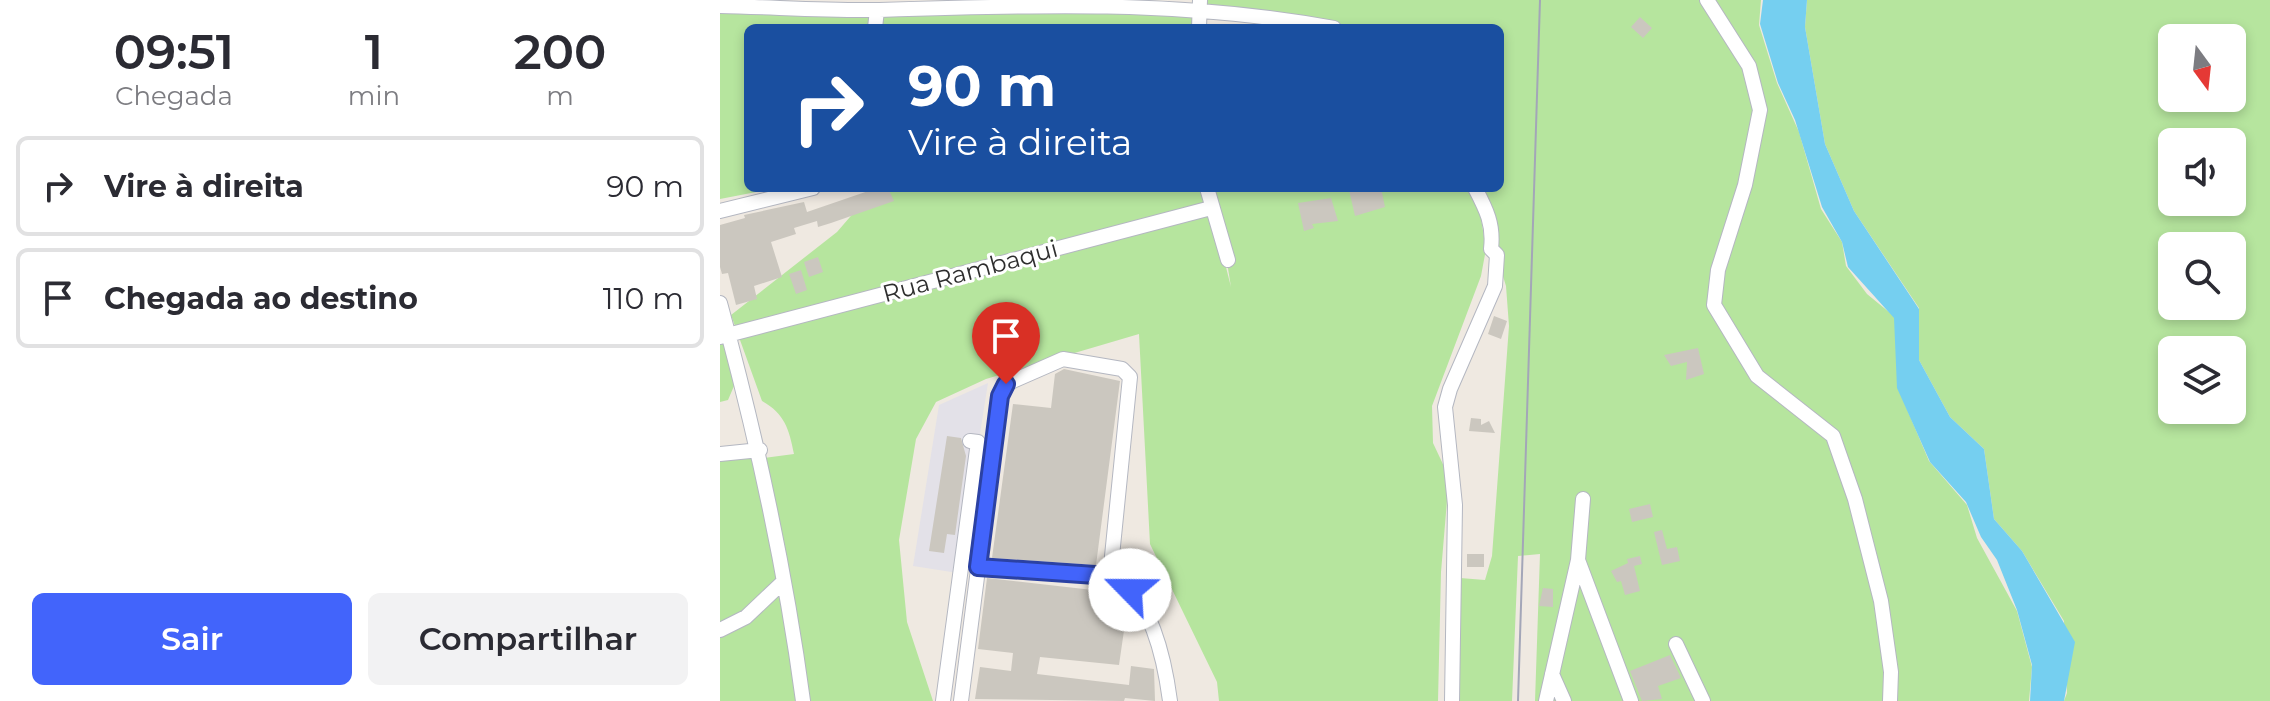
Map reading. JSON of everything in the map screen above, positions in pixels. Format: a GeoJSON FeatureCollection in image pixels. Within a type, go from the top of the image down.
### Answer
{"type":"FeatureCollection","features":[{"type":"Feature","properties":{"kind":"street"},"geometry":{"type":"LineString","coordinates":[[720,6],[856,5],[877,10],[1038,0],[1200,2],[1318,24]]}},
{"type":"Feature","properties":{"kind":"street"},"geometry":{"type":"LineString","coordinates":[[1707,0],[1749,66],[1760,110],[1745,185],[1718,270],[1714,305],[1757,376],[1833,436],[1855,499],[1881,601],[1891,672],[1890,701]]}},
{"type":"Feature","properties":{"kind":"street"},"geometry":{"type":"LineString","coordinates":[[1199,24],[1200,2]]}},
{"type":"Feature","properties":{"kind":"street"},"geometry":{"type":"LineString","coordinates":[[875,24],[877,10]]}},
{"type":"Feature","properties":{"kind":"street"},"geometry":{"type":"LineString","coordinates":[[720,211],[797,192]]}},
{"type":"Feature","properties":{"kind":"street"},"geometry":{"type":"LineString","coordinates":[[1208,192],[1228,260]]}},
{"type":"Feature","properties":{"kind":"street"},"geometry":{"type":"LineString","coordinates":[[1452,701],[1455,505],[1445,425],[1448,398],[1482,321],[1496,274],[1497,255],[1491,249],[1493,230],[1477,192]]}},
{"type":"Feature","properties":{"kind":"street","name":"Rua Rambaqui"},"geometry":{"type":"LineString","coordinates":[[724,336],[1211,208]]}},
{"type":"Feature","properties":{"kind":"street"},"geometry":{"type":"LineString","coordinates":[[720,303],[724,336],[760,450],[803,701]]}},
{"type":"Feature","properties":{"kind":"street"},"geometry":{"type":"LineString","coordinates":[[961,701],[1001,391],[1006,384],[1063,359],[1122,369],[1130,377],[1110,576]]}},
{"type":"Feature","properties":{"kind":"street"},"geometry":{"type":"LineString","coordinates":[[943,701],[978,442],[970,441]]}},
{"type":"Feature","properties":{"kind":"street"},"geometry":{"type":"LineString","coordinates":[[720,454],[760,450]]}},
{"type":"Feature","properties":{"kind":"street"},"geometry":{"type":"LineString","coordinates":[[1546,701],[1578,560],[1583,499]]}},
{"type":"Feature","properties":{"kind":"street"},"geometry":{"type":"LineString","coordinates":[[1578,560],[1631,701]]}},
{"type":"Feature","properties":{"kind":"street"},"geometry":{"type":"LineString","coordinates":[[978,567],[1110,576],[1130,590],[1152,626],[1170,701]]}},
{"type":"Feature","properties":{"kind":"street"},"geometry":{"type":"LineString","coordinates":[[720,630],[746,617],[784,581]]}},
{"type":"Feature","properties":{"kind":"street"},"geometry":{"type":"LineString","coordinates":[[1676,644],[1703,701]]}},
{"type":"Feature","properties":{"kind":"street"},"geometry":{"type":"LineString","coordinates":[[1552,674],[1564,701]]}},
{"type":"Feature","properties":{"kind":"shaded area"},"geometry":{"type":"Polygon","coordinates":[[[988,383],[958,573],[913,566],[939,405],[988,383]]]}},
{"type":"Feature","properties":{"kind":"green space"},"geometry":{"type":"Polygon","coordinates":[[[1200,0],[1761,0],[1759,25],[1777,83],[1799,132],[1821,209],[1842,242],[1846,266],[1867,294],[1895,317],[1898,388],[1929,461],[1967,505],[1977,538],[2017,611],[2032,667],[2029,701],[1535,701],[1540,554],[1518,556],[1512,701],[1458,701],[1460,578],[1485,580],[1492,556],[1509,326],[1506,286],[1477,192],[1504,192],[1504,24],[1305,24],[1200,4],[1200,0]]]}},
{"type":"Feature","properties":{"kind":"green space"},"geometry":{"type":"Polygon","coordinates":[[[1807,0],[2270,0],[2270,701],[2064,701],[2067,693],[2064,621],[2022,551],[1994,519],[1984,449],[1950,417],[1919,360],[1919,308],[1854,211],[1825,144],[1805,27],[1807,0]]]}},
{"type":"Feature","properties":{"kind":"green space"},"geometry":{"type":"Polygon","coordinates":[[[720,9],[1193,11],[1193,24],[744,24],[744,192],[756,192],[720,199],[720,9]]]}},
{"type":"Feature","properties":{"kind":"green space"},"geometry":{"type":"Polygon","coordinates":[[[872,192],[1207,192],[1231,287],[1216,192],[1470,192],[1479,206],[1486,249],[1481,276],[1432,406],[1433,443],[1449,477],[1441,572],[1438,701],[1219,701],[1217,682],[1150,544],[1139,334],[986,379],[936,402],[916,439],[899,540],[907,622],[933,701],[720,701],[720,452],[757,459],[794,454],[785,423],[776,411],[762,401],[731,315],[837,232],[872,192]]]}},
{"type":"Feature","properties":{"kind":"green space"},"geometry":{"type":"Polygon","coordinates":[[[720,343],[724,343],[734,386],[728,400],[720,402],[720,343]]]}},
{"type":"Feature","properties":{"kind":"water"},"geometry":{"type":"Polygon","coordinates":[[[1763,0],[1807,0],[1805,27],[1825,144],[1854,211],[1919,309],[1919,360],[1950,417],[1984,449],[1994,519],[2022,551],[2075,642],[2064,701],[2030,701],[2032,665],[2017,610],[1997,560],[1981,537],[1966,502],[1930,462],[1897,388],[1894,318],[1848,267],[1842,242],[1822,207],[1760,24],[1763,0]]]}},
{"type":"Feature","properties":{"kind":"building"},"geometry":{"type":"Polygon","coordinates":[[[1640,17],[1652,28],[1643,38],[1631,27],[1640,17]]]}},
{"type":"Feature","properties":{"kind":"building"},"geometry":{"type":"Polygon","coordinates":[[[865,192],[890,192],[894,201],[818,227],[817,221],[794,228],[796,234],[771,242],[782,277],[754,286],[757,299],[736,305],[728,273],[722,274],[720,267],[720,225],[745,218],[744,215],[804,202],[807,212],[865,192]]]}},
{"type":"Feature","properties":{"kind":"building"},"geometry":{"type":"Polygon","coordinates":[[[1349,192],[1382,192],[1385,207],[1355,216],[1349,192]]]}},
{"type":"Feature","properties":{"kind":"building"},"geometry":{"type":"Polygon","coordinates":[[[1331,198],[1338,221],[1312,224],[1314,228],[1304,231],[1298,203],[1331,198]]]}},
{"type":"Feature","properties":{"kind":"building"},"geometry":{"type":"Polygon","coordinates":[[[818,257],[823,272],[809,277],[804,262],[818,257]]]}},
{"type":"Feature","properties":{"kind":"building"},"geometry":{"type":"Polygon","coordinates":[[[801,270],[807,290],[796,294],[789,274],[801,270]]]}},
{"type":"Feature","properties":{"kind":"building"},"geometry":{"type":"Polygon","coordinates":[[[1494,316],[1507,321],[1501,339],[1488,334],[1494,316]]]}},
{"type":"Feature","properties":{"kind":"building"},"geometry":{"type":"Polygon","coordinates":[[[1698,348],[1704,374],[1686,380],[1687,362],[1671,366],[1664,355],[1698,348]]]}},
{"type":"Feature","properties":{"kind":"building"},"geometry":{"type":"Polygon","coordinates":[[[1064,369],[1120,381],[1096,565],[992,558],[1013,404],[1051,408],[1055,374],[1064,369]]]}},
{"type":"Feature","properties":{"kind":"building"},"geometry":{"type":"Polygon","coordinates":[[[1471,418],[1481,419],[1481,425],[1489,421],[1495,433],[1469,431],[1471,418]]]}},
{"type":"Feature","properties":{"kind":"building"},"geometry":{"type":"Polygon","coordinates":[[[947,436],[961,438],[966,456],[955,535],[947,534],[944,553],[929,551],[947,436]]]}},
{"type":"Feature","properties":{"kind":"building"},"geometry":{"type":"Polygon","coordinates":[[[1650,504],[1653,517],[1632,522],[1629,509],[1650,504]]]}},
{"type":"Feature","properties":{"kind":"building"},"geometry":{"type":"Polygon","coordinates":[[[1662,530],[1667,549],[1677,547],[1680,561],[1662,565],[1654,532],[1662,530]]]}},
{"type":"Feature","properties":{"kind":"building"},"geometry":{"type":"Polygon","coordinates":[[[1467,554],[1484,554],[1484,567],[1467,567],[1467,554]]]}},
{"type":"Feature","properties":{"kind":"building"},"geometry":{"type":"Polygon","coordinates":[[[1640,556],[1642,564],[1634,566],[1640,591],[1625,595],[1621,581],[1617,582],[1611,571],[1628,563],[1627,559],[1640,556]]]}},
{"type":"Feature","properties":{"kind":"building"},"geometry":{"type":"Polygon","coordinates":[[[987,578],[1119,593],[1128,603],[1119,665],[1040,657],[1037,674],[1129,685],[1131,666],[1154,669],[1155,701],[1125,698],[1124,701],[975,699],[980,667],[1011,671],[1013,653],[978,649],[987,578]]]}},
{"type":"Feature","properties":{"kind":"building"},"geometry":{"type":"Polygon","coordinates":[[[1543,588],[1553,589],[1553,607],[1539,606],[1543,588]]]}},
{"type":"Feature","properties":{"kind":"building"},"geometry":{"type":"Polygon","coordinates":[[[1670,655],[1681,678],[1658,686],[1662,699],[1642,701],[1630,671],[1670,655]]]}},
{"type":"Feature","properties":{"kind":"tram line"},"geometry":{"type":"LineString","coordinates":[[1518,701],[1540,0]]}},
{"type":"Feature","properties":{"kind":"route"},"geometry":{"type":"LineString","coordinates":[[1006,384],[1000,396],[978,567],[1110,576],[1119,579],[1130,590]]}}]}
